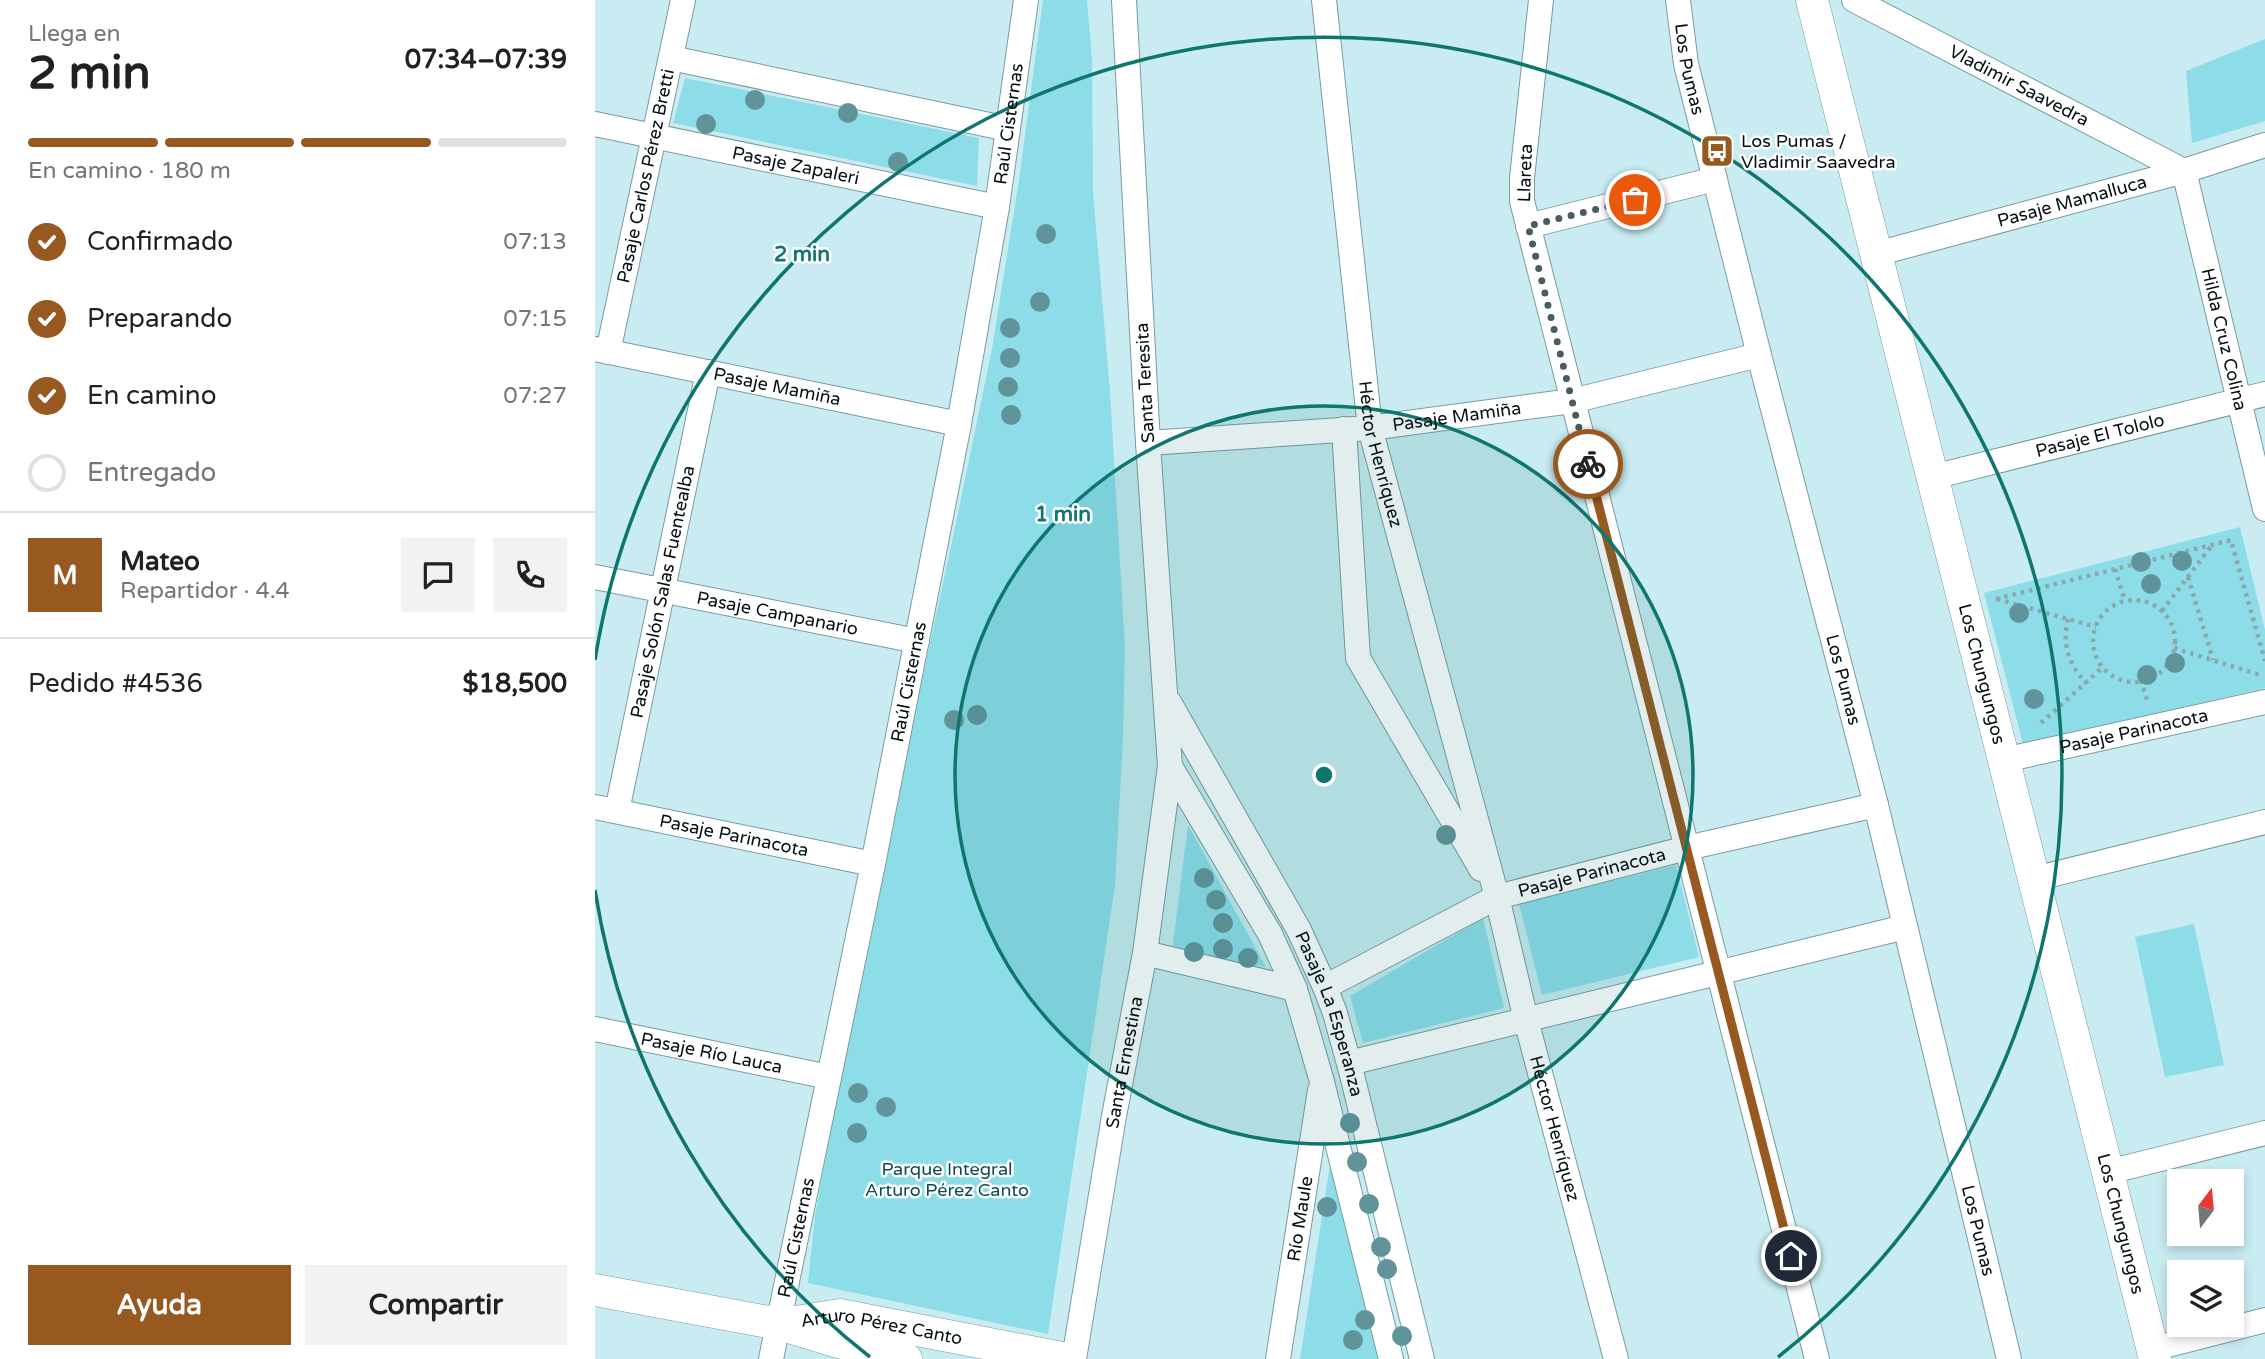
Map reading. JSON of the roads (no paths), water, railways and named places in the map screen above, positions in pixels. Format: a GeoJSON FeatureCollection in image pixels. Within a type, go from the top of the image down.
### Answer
{"type":"FeatureCollection","features":[{"type":"Feature","properties":{"kind":"street","name":"Pasaje Carlos Pérez Bretti"},"geometry":{"type":"LineString","coordinates":[[601,351],[654,136],[683,0]]}},
{"type":"Feature","properties":{"kind":"street","name":"Raúl Cisternas"},"geometry":{"type":"LineString","coordinates":[[771,1359],[873,864],[959,424],[997,208],[1027,0]]}},
{"type":"Feature","properties":{"kind":"street","name":"Santa Teresita"},"geometry":{"type":"LineString","coordinates":[[1124,0],[1148,443],[1170,766]]}},
{"type":"Feature","properties":{"kind":"street","name":"Héctor Henríquez"},"geometry":{"type":"LineString","coordinates":[[1324,0],[1370,428],[1497,897],[1526,1020],[1616,1359]]}},
{"type":"Feature","properties":{"kind":"street","name":"Llareta"},"geometry":{"type":"LineString","coordinates":[[1541,0],[1521,189],[1528,226],[1817,1359]]}},
{"type":"Feature","properties":{"kind":"street","name":"Los Pumas"},"geometry":{"type":"LineString","coordinates":[[1678,0],[1686,64],[1876,805],[2009,1359]]}},
{"type":"Feature","properties":{"kind":"street","name":"Los Chungungos"},"geometry":{"type":"LineString","coordinates":[[1812,0],[2153,1354],[2265,1320]]}},
{"type":"Feature","properties":{"kind":"street","name":"Vladimir Saavedra"},"geometry":{"type":"LineString","coordinates":[[1854,0],[2184,171]]}},
{"type":"Feature","properties":{"kind":"street"},"geometry":{"type":"LineString","coordinates":[[671,58],[1008,129]]}},
{"type":"Feature","properties":{"kind":"street","name":"Pasaje Zapaleri"},"geometry":{"type":"LineString","coordinates":[[595,124],[997,208]]}},
{"type":"Feature","properties":{"kind":"street","name":"Pasaje Mamalluca"},"geometry":{"type":"LineString","coordinates":[[1877,254],[2184,171],[2265,145]]}},
{"type":"Feature","properties":{"kind":"street","name":"Hilda Cruz Colina"},"geometry":{"type":"LineString","coordinates":[[2184,171],[2265,509]]}},
{"type":"Feature","properties":{"kind":"street"},"geometry":{"type":"LineString","coordinates":[[1528,226],[1715,179]]}},
{"type":"Feature","properties":{"kind":"street","name":"Pasaje Mamiña"},"geometry":{"type":"LineString","coordinates":[[601,351],[959,424]]}},
{"type":"Feature","properties":{"kind":"street","name":"Pasaje Mamiña"},"geometry":{"type":"LineString","coordinates":[[1148,443],[1370,428],[1572,401],[1759,355]]}},
{"type":"Feature","properties":{"kind":"street","name":"Pasaje Solón Salas Fuentealba"},"geometry":{"type":"LineString","coordinates":[[606,809],[663,591],[708,372]]}},
{"type":"Feature","properties":{"kind":"street","name":"Pasaje El Tololo"},"geometry":{"type":"LineString","coordinates":[[1933,477],[2265,394]]}},
{"type":"Feature","properties":{"kind":"street","name":"Héctor Henríquez"},"geometry":{"type":"LineString","coordinates":[[1345,429],[1358,658],[1497,897]]}},
{"type":"Feature","properties":{"kind":"street","name":"Pasaje Campanario"},"geometry":{"type":"LineString","coordinates":[[595,577],[916,641]]}},
{"type":"Feature","properties":{"kind":"street","name":"Pasaje Parinacota"},"geometry":{"type":"LineString","coordinates":[[2004,760],[2259,692]]}},
{"type":"Feature","properties":{"kind":"street","name":"Pasaje La Esperanza"},"geometry":{"type":"LineString","coordinates":[[1165,696],[1299,930],[1325,987],[1349,1063],[1422,1359]]}},
{"type":"Feature","properties":{"kind":"street","name":"Pasaje La Esperanza"},"geometry":{"type":"LineString","coordinates":[[1170,766],[1270,934],[1295,989],[1321,1078],[1391,1359]]}},
{"type":"Feature","properties":{"kind":"street","name":"Santa Ernestina"},"geometry":{"type":"LineString","coordinates":[[1074,1359],[1114,1116],[1145,953],[1170,766]]}},
{"type":"Feature","properties":{"kind":"street","name":"Pasaje Parinacota"},"geometry":{"type":"LineString","coordinates":[[1325,987],[1497,897],[1687,848],[1876,805]]}},
{"type":"Feature","properties":{"kind":"street","name":"Pasaje Parinacota"},"geometry":{"type":"LineString","coordinates":[[606,809],[873,864]]}},
{"type":"Feature","properties":{"kind":"street"},"geometry":{"type":"LineString","coordinates":[[2033,879],[2265,822]]}},
{"type":"Feature","properties":{"kind":"street"},"geometry":{"type":"LineString","coordinates":[[1349,1063],[1905,927]]}},
{"type":"Feature","properties":{"kind":"street"},"geometry":{"type":"LineString","coordinates":[[1145,953],[1295,989]]}},
{"type":"Feature","properties":{"kind":"street","name":"Pasaje Río Lauca"},"geometry":{"type":"LineString","coordinates":[[595,1029],[829,1077]]}},
{"type":"Feature","properties":{"kind":"street","name":"Río Maule"},"geometry":{"type":"LineString","coordinates":[[1278,1359],[1321,1078]]}},
{"type":"Feature","properties":{"kind":"street"},"geometry":{"type":"LineString","coordinates":[[2108,1172],[2265,1133]]}},
{"type":"Feature","properties":{"kind":"street","name":"Arturo Pérez Canto"},"geometry":{"type":"LineString","coordinates":[[595,1290],[779,1324],[907,1359]]}},
{"type":"Feature","properties":{"kind":"street","name":"Arturo Pérez Canto"},"geometry":{"type":"LineString","coordinates":[[779,1324],[840,1315],[1067,1359]]}},
{"type":"Feature","properties":{"kind":"place","name":"Los Pumas / Vladimir Saavedra"},"geometry":{"type":"Point","coordinates":[1717,151]}},
{"type":"Feature","properties":{"kind":"park label","name":"Parque Integral Arturo Pérez Canto"},"geometry":{"type":"Point","coordinates":[947,1179]}}]}
